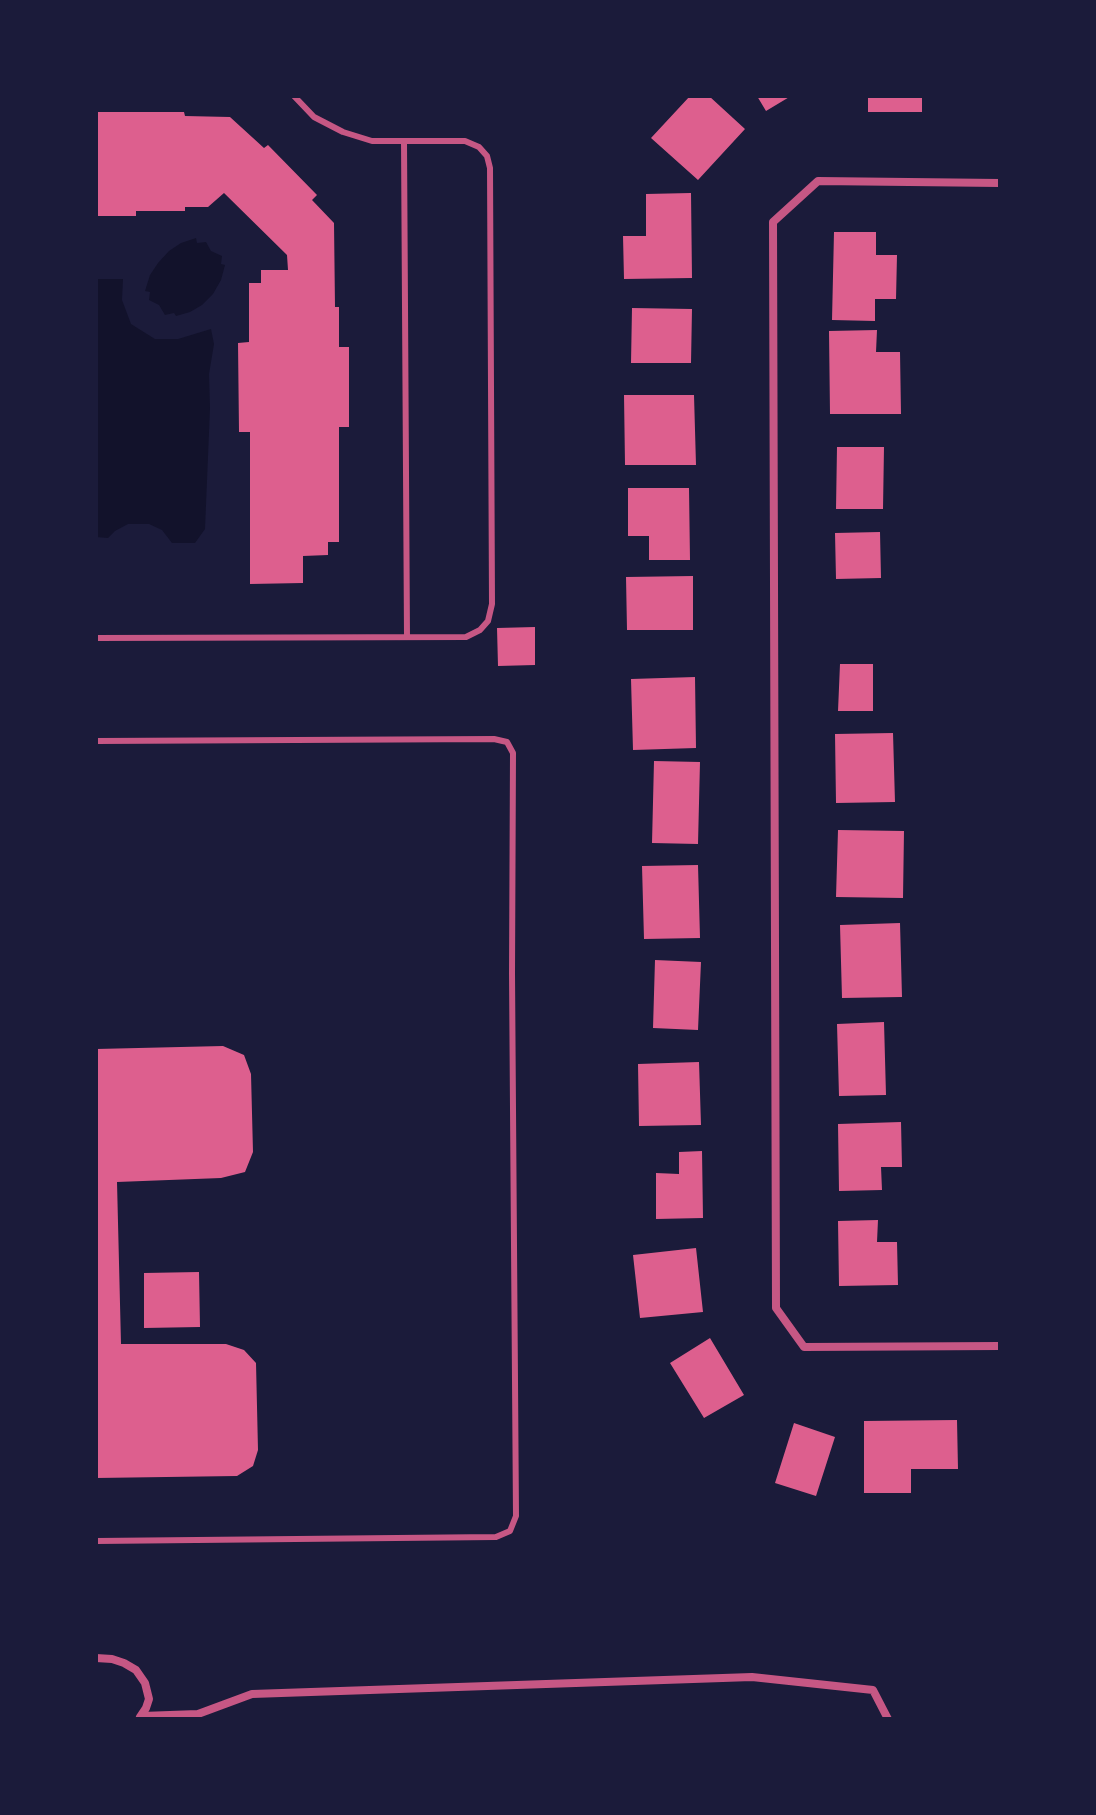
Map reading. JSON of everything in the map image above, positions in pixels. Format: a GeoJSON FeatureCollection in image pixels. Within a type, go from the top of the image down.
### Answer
{"type":"FeatureCollection","features":[{"type":"Feature","properties":{"kind":"street"},"geometry":{"type":"LineString","coordinates":[[1000,183],[818,181],[773,222],[776,1308],[804,1347],[1000,1346]]}},
{"type":"Feature","properties":{"kind":"street"},"geometry":{"type":"LineString","coordinates":[[96,1658],[112,1659],[136,1670],[145,1683],[149,1699],[140,1718],[198,1714],[252,1694],[752,1677],[873,1690],[888,1719]]}},
{"type":"Feature","properties":{"kind":"lane"},"geometry":{"type":"LineString","coordinates":[[96,638],[466,637],[480,630],[488,621],[492,604],[490,168],[487,156],[479,147],[465,141],[372,141],[343,132],[314,117],[294,96]]}},
{"type":"Feature","properties":{"kind":"lane"},"geometry":{"type":"LineString","coordinates":[[404,141],[407,637]]}},
{"type":"Feature","properties":{"kind":"lane"},"geometry":{"type":"LineString","coordinates":[[96,741],[494,739],[507,742],[513,753],[516,1516],[510,1531],[496,1537],[96,1541]]}},
{"type":"Feature","properties":{"kind":"shaded area"},"geometry":{"type":"Polygon","coordinates":[[[196,238],[197,243],[206,242],[211,251],[222,256],[221,264],[225,265],[221,280],[202,305],[176,316],[174,313],[165,315],[159,305],[149,300],[150,292],[145,291],[150,275],[169,251],[196,238]]]}},
{"type":"Feature","properties":{"kind":"shaded area"},"geometry":{"type":"Polygon","coordinates":[[[96,279],[123,279],[122,300],[131,324],[155,339],[178,339],[211,329],[214,344],[209,374],[205,529],[195,543],[172,543],[162,530],[149,524],[128,524],[108,538],[96,537],[96,279]]]}},
{"type":"Feature","properties":{"kind":"building"},"geometry":{"type":"Polygon","coordinates":[[[690,96],[709,96],[745,129],[698,180],[651,138],[690,96]]]}},
{"type":"Feature","properties":{"kind":"building"},"geometry":{"type":"Polygon","coordinates":[[[757,96],[791,96],[766,111],[757,96]]]}},
{"type":"Feature","properties":{"kind":"building"},"geometry":{"type":"Polygon","coordinates":[[[868,96],[922,96],[922,112],[868,112],[868,96]]]}},
{"type":"Feature","properties":{"kind":"building"},"geometry":{"type":"Polygon","coordinates":[[[96,112],[184,112],[185,116],[230,117],[264,148],[268,145],[317,195],[312,200],[334,223],[339,347],[349,347],[349,427],[339,427],[339,542],[328,542],[328,555],[303,556],[303,583],[250,584],[250,432],[239,432],[238,343],[249,342],[249,283],[261,283],[261,270],[288,270],[287,255],[224,193],[208,207],[185,207],[185,211],[136,211],[136,216],[96,216],[96,112]]]}},
{"type":"Feature","properties":{"kind":"building"},"geometry":{"type":"Polygon","coordinates":[[[691,193],[692,278],[624,279],[623,236],[646,236],[646,194],[691,193]]]}},
{"type":"Feature","properties":{"kind":"building"},"geometry":{"type":"Polygon","coordinates":[[[834,232],[876,232],[876,255],[897,255],[896,299],[875,299],[875,321],[832,320],[834,232]]]}},
{"type":"Feature","properties":{"kind":"building"},"geometry":{"type":"Polygon","coordinates":[[[632,308],[692,309],[691,363],[631,363],[632,308]]]}},
{"type":"Feature","properties":{"kind":"building"},"geometry":{"type":"Polygon","coordinates":[[[877,330],[876,352],[900,352],[901,414],[830,414],[829,331],[877,330]]]}},
{"type":"Feature","properties":{"kind":"building"},"geometry":{"type":"Polygon","coordinates":[[[624,395],[694,395],[696,465],[625,465],[624,395]]]}},
{"type":"Feature","properties":{"kind":"building"},"geometry":{"type":"Polygon","coordinates":[[[837,447],[884,447],[883,509],[836,509],[837,447]]]}},
{"type":"Feature","properties":{"kind":"building"},"geometry":{"type":"Polygon","coordinates":[[[628,488],[689,488],[690,560],[649,560],[649,536],[628,536],[628,488]]]}},
{"type":"Feature","properties":{"kind":"building"},"geometry":{"type":"Polygon","coordinates":[[[880,532],[881,578],[836,579],[835,533],[880,532]]]}},
{"type":"Feature","properties":{"kind":"building"},"geometry":{"type":"Polygon","coordinates":[[[693,576],[693,630],[627,630],[626,577],[693,576]]]}},
{"type":"Feature","properties":{"kind":"building"},"geometry":{"type":"Polygon","coordinates":[[[535,627],[535,665],[498,666],[497,628],[535,627]]]}},
{"type":"Feature","properties":{"kind":"building"},"geometry":{"type":"Polygon","coordinates":[[[840,664],[873,664],[873,711],[838,711],[840,664]]]}},
{"type":"Feature","properties":{"kind":"building"},"geometry":{"type":"Polygon","coordinates":[[[695,677],[696,748],[633,750],[631,679],[695,677]]]}},
{"type":"Feature","properties":{"kind":"building"},"geometry":{"type":"Polygon","coordinates":[[[893,733],[895,802],[836,803],[835,734],[893,733]]]}},
{"type":"Feature","properties":{"kind":"building"},"geometry":{"type":"Polygon","coordinates":[[[654,761],[700,762],[698,844],[652,843],[654,761]]]}},
{"type":"Feature","properties":{"kind":"building"},"geometry":{"type":"Polygon","coordinates":[[[838,830],[904,831],[903,898],[836,897],[838,830]]]}},
{"type":"Feature","properties":{"kind":"building"},"geometry":{"type":"Polygon","coordinates":[[[698,865],[700,938],[644,939],[642,866],[698,865]]]}},
{"type":"Feature","properties":{"kind":"building"},"geometry":{"type":"Polygon","coordinates":[[[900,923],[902,997],[842,998],[840,925],[900,923]]]}},
{"type":"Feature","properties":{"kind":"building"},"geometry":{"type":"Polygon","coordinates":[[[655,960],[701,962],[698,1030],[653,1028],[655,960]]]}},
{"type":"Feature","properties":{"kind":"building"},"geometry":{"type":"Polygon","coordinates":[[[884,1022],[886,1095],[839,1096],[837,1024],[884,1022]]]}},
{"type":"Feature","properties":{"kind":"building"},"geometry":{"type":"Polygon","coordinates":[[[223,1046],[244,1055],[251,1074],[253,1152],[245,1172],[221,1178],[117,1182],[121,1344],[226,1344],[244,1350],[256,1363],[258,1450],[253,1466],[237,1476],[96,1478],[96,1049],[223,1046]]]}},
{"type":"Feature","properties":{"kind":"building"},"geometry":{"type":"Polygon","coordinates":[[[699,1062],[701,1125],[639,1126],[638,1064],[699,1062]]]}},
{"type":"Feature","properties":{"kind":"building"},"geometry":{"type":"Polygon","coordinates":[[[901,1122],[902,1167],[881,1167],[882,1190],[839,1191],[838,1124],[901,1122]]]}},
{"type":"Feature","properties":{"kind":"building"},"geometry":{"type":"Polygon","coordinates":[[[702,1151],[703,1218],[656,1219],[656,1173],[679,1174],[679,1152],[702,1151]]]}},
{"type":"Feature","properties":{"kind":"building"},"geometry":{"type":"Polygon","coordinates":[[[878,1220],[877,1242],[897,1242],[898,1285],[839,1286],[838,1221],[878,1220]]]}},
{"type":"Feature","properties":{"kind":"building"},"geometry":{"type":"Polygon","coordinates":[[[696,1248],[703,1312],[640,1318],[633,1255],[696,1248]]]}},
{"type":"Feature","properties":{"kind":"building"},"geometry":{"type":"Polygon","coordinates":[[[199,1272],[200,1327],[144,1328],[144,1273],[199,1272]]]}},
{"type":"Feature","properties":{"kind":"building"},"geometry":{"type":"Polygon","coordinates":[[[710,1338],[744,1395],[704,1418],[670,1363],[710,1338]]]}},
{"type":"Feature","properties":{"kind":"building"},"geometry":{"type":"Polygon","coordinates":[[[957,1420],[958,1469],[911,1469],[911,1493],[864,1493],[864,1421],[957,1420]]]}},
{"type":"Feature","properties":{"kind":"building"},"geometry":{"type":"Polygon","coordinates":[[[794,1423],[835,1437],[816,1496],[775,1483],[794,1423]]]}}]}
